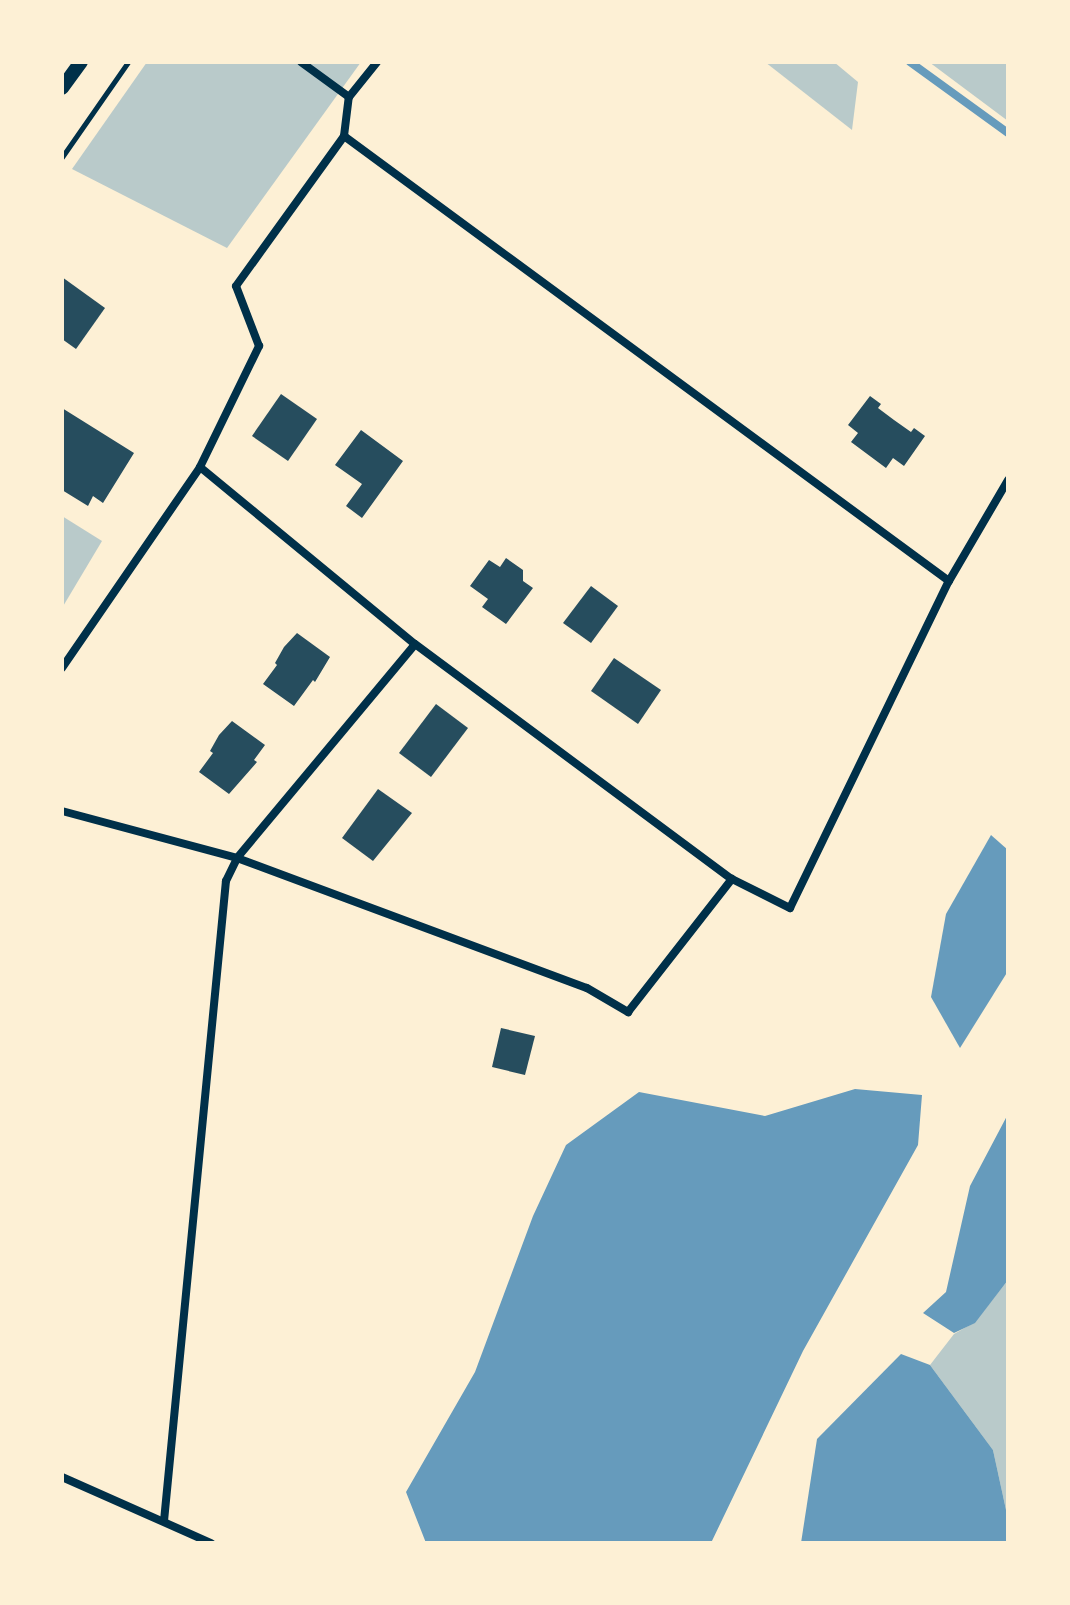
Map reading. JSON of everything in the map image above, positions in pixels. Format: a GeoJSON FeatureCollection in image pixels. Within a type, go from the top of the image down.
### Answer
{"type":"FeatureCollection","features":[{"type":"Feature","properties":{"kind":"street"},"geometry":{"type":"LineString","coordinates":[[62,88],[81,62]]}},
{"type":"Feature","properties":{"kind":"street"},"geometry":{"type":"LineString","coordinates":[[301,62],[349,97]]}},
{"type":"Feature","properties":{"kind":"street"},"geometry":{"type":"LineString","coordinates":[[62,668],[200,467],[259,346],[236,286],[344,136],[349,97],[377,62]]}},
{"type":"Feature","properties":{"kind":"street"},"geometry":{"type":"LineString","coordinates":[[344,136],[949,581]]}},
{"type":"Feature","properties":{"kind":"street"},"geometry":{"type":"LineString","coordinates":[[200,467],[415,644],[732,879],[790,908],[949,581],[1008,480]]}},
{"type":"Feature","properties":{"kind":"street"},"geometry":{"type":"LineString","coordinates":[[164,1521],[226,881],[237,858],[415,644]]}},
{"type":"Feature","properties":{"kind":"street"},"geometry":{"type":"LineString","coordinates":[[62,811],[237,858],[587,988],[628,1012],[732,879]]}},
{"type":"Feature","properties":{"kind":"street"},"geometry":{"type":"LineString","coordinates":[[62,1477],[211,1543]]}},
{"type":"Feature","properties":{"kind":"path"},"geometry":{"type":"LineString","coordinates":[[62,157],[128,62]]}},
{"type":"Feature","properties":{"kind":"shaded area"},"geometry":{"type":"Polygon","coordinates":[[[147,62],[361,62],[227,248],[72,169],[147,62]]]}},
{"type":"Feature","properties":{"kind":"shaded area"},"geometry":{"type":"Polygon","coordinates":[[[765,62],[834,62],[858,82],[852,130],[765,62]]]}},
{"type":"Feature","properties":{"kind":"shaded area"},"geometry":{"type":"Polygon","coordinates":[[[929,62],[1005,62],[1008,65],[1008,121],[929,62]]]}},
{"type":"Feature","properties":{"kind":"shaded area"},"geometry":{"type":"Polygon","coordinates":[[[62,516],[102,541],[62,608],[62,516]]]}},
{"type":"Feature","properties":{"kind":"shaded area"},"geometry":{"type":"Polygon","coordinates":[[[1008,1280],[1008,1519],[993,1450],[930,1365],[954,1334],[975,1322],[1008,1280]]]}},
{"type":"Feature","properties":{"kind":"water"},"geometry":{"type":"Polygon","coordinates":[[[991,835],[1008,850],[1008,971],[960,1048],[931,997],[946,914],[991,835]]]}},
{"type":"Feature","properties":{"kind":"water"},"geometry":{"type":"Polygon","coordinates":[[[855,1089],[922,1095],[918,1145],[803,1351],[711,1543],[426,1543],[406,1492],[475,1372],[533,1216],[566,1145],[639,1092],[765,1116],[855,1089]]]}},
{"type":"Feature","properties":{"kind":"water"},"geometry":{"type":"Polygon","coordinates":[[[1008,1114],[1008,1280],[975,1323],[954,1333],[923,1313],[946,1292],[970,1186],[1008,1114]]]}},
{"type":"Feature","properties":{"kind":"water"},"geometry":{"type":"Polygon","coordinates":[[[901,1354],[930,1365],[993,1450],[1008,1519],[1008,1543],[801,1543],[817,1439],[901,1354]]]}},
{"type":"Feature","properties":{"kind":"building"},"geometry":{"type":"Polygon","coordinates":[[[62,277],[105,308],[76,349],[62,339],[62,277]]]}},
{"type":"Feature","properties":{"kind":"building"},"geometry":{"type":"Polygon","coordinates":[[[281,394],[317,419],[288,461],[252,436],[281,394]]]}},
{"type":"Feature","properties":{"kind":"building"},"geometry":{"type":"Polygon","coordinates":[[[870,396],[881,404],[878,408],[894,420],[911,432],[914,428],[925,436],[904,466],[893,458],[886,468],[851,442],[858,433],[848,425],[870,396]]]}},
{"type":"Feature","properties":{"kind":"building"},"geometry":{"type":"Polygon","coordinates":[[[62,408],[134,453],[103,503],[93,496],[88,506],[62,490],[62,408]]]}},
{"type":"Feature","properties":{"kind":"building"},"geometry":{"type":"Polygon","coordinates":[[[361,430],[403,461],[362,518],[346,506],[362,484],[335,465],[361,430]]]}},
{"type":"Feature","properties":{"kind":"building"},"geometry":{"type":"Polygon","coordinates":[[[506,558],[523,570],[523,581],[533,588],[506,624],[482,607],[488,599],[470,586],[489,560],[500,567],[506,558]]]}},
{"type":"Feature","properties":{"kind":"building"},"geometry":{"type":"Polygon","coordinates":[[[591,586],[618,606],[591,643],[563,623],[591,586]]]}},
{"type":"Feature","properties":{"kind":"building"},"geometry":{"type":"Polygon","coordinates":[[[297,633],[330,657],[315,682],[313,680],[294,706],[263,684],[277,665],[275,663],[284,647],[297,633]]]}},
{"type":"Feature","properties":{"kind":"building"},"geometry":{"type":"Polygon","coordinates":[[[614,658],[661,690],[638,724],[591,691],[614,658]]]}},
{"type":"Feature","properties":{"kind":"building"},"geometry":{"type":"Polygon","coordinates":[[[436,704],[468,728],[431,777],[399,753],[436,704]]]}},
{"type":"Feature","properties":{"kind":"building"},"geometry":{"type":"Polygon","coordinates":[[[232,721],[265,745],[254,760],[257,762],[229,794],[199,772],[213,753],[210,751],[219,735],[232,721]]]}},
{"type":"Feature","properties":{"kind":"building"},"geometry":{"type":"Polygon","coordinates":[[[378,789],[412,813],[373,861],[342,838],[378,789]]]}},
{"type":"Feature","properties":{"kind":"building"},"geometry":{"type":"Polygon","coordinates":[[[501,1028],[535,1036],[525,1075],[492,1067],[501,1028]]]}},
{"type":"Feature","properties":{"kind":"waterway"},"geometry":{"type":"LineString","coordinates":[[910,62],[1008,133]]}}]}
